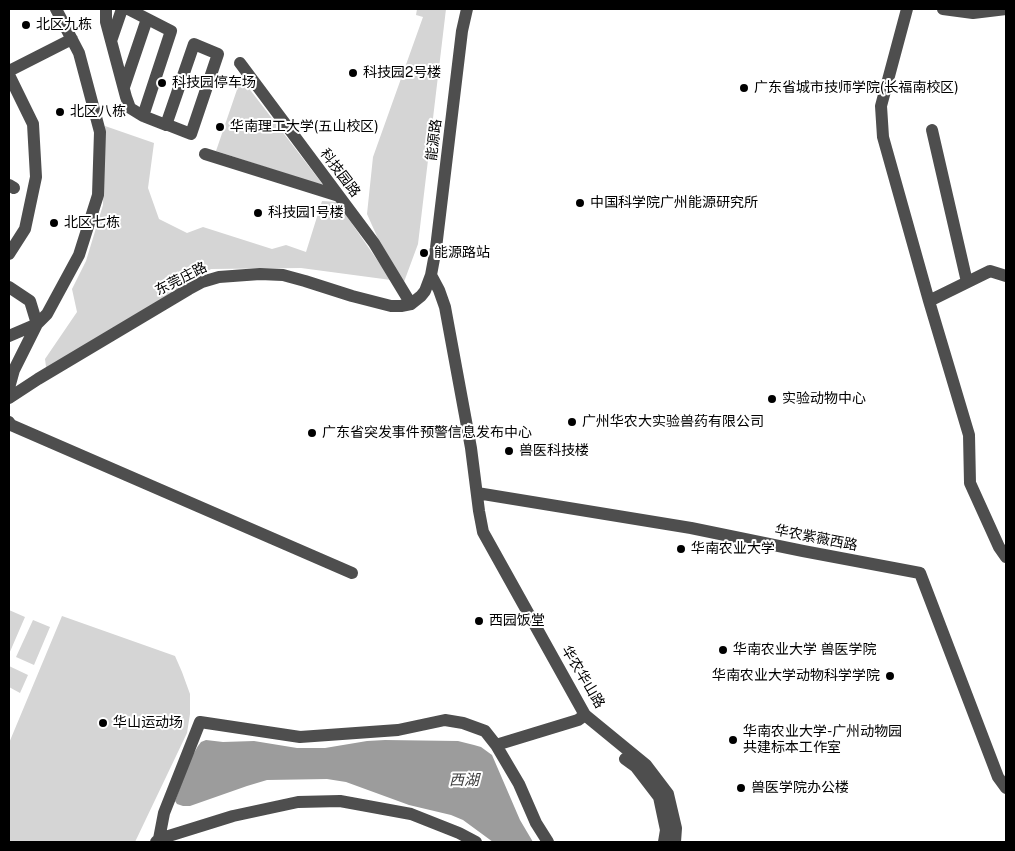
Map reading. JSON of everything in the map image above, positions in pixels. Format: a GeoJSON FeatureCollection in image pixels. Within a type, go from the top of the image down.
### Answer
{"type":"FeatureCollection","features":[{"type":"Feature","properties":{"kind":"street"},"geometry":{"type":"LineString","coordinates":[[9,388],[14,370],[37,324],[47,314],[79,254],[98,195],[100,132],[79,53],[56,9]]}},
{"type":"Feature","properties":{"kind":"street"},"geometry":{"type":"LineString","coordinates":[[106,9],[106,22],[130,108],[142,116],[166,125],[191,134],[218,54],[194,44],[166,125]]}},
{"type":"Feature","properties":{"kind":"street"},"geometry":{"type":"LineString","coordinates":[[111,41],[122,9]]}},
{"type":"Feature","properties":{"kind":"street"},"geometry":{"type":"LineString","coordinates":[[128,9],[172,31],[142,116]]}},
{"type":"Feature","properties":{"kind":"street","name":"能源路"},"geometry":{"type":"LineString","coordinates":[[431,275],[436,248],[462,32],[467,9]]}},
{"type":"Feature","properties":{"kind":"street"},"geometry":{"type":"LineString","coordinates":[[906,9],[880,106],[883,137],[969,435],[970,483],[999,547],[1006,557]]}},
{"type":"Feature","properties":{"kind":"street"},"geometry":{"type":"LineString","coordinates":[[943,9],[973,13],[1006,9]]}},
{"type":"Feature","properties":{"kind":"street"},"geometry":{"type":"LineString","coordinates":[[124,88],[147,19]]}},
{"type":"Feature","properties":{"kind":"street"},"geometry":{"type":"LineString","coordinates":[[9,71],[72,39]]}},
{"type":"Feature","properties":{"kind":"street","name":"科技园路"},"geometry":{"type":"LineString","coordinates":[[240,63],[374,243],[411,304]]}},
{"type":"Feature","properties":{"kind":"street"},"geometry":{"type":"LineString","coordinates":[[9,75],[33,124],[36,177],[25,229],[9,254]]}},
{"type":"Feature","properties":{"kind":"street"},"geometry":{"type":"LineString","coordinates":[[932,130],[967,282]]}},
{"type":"Feature","properties":{"kind":"street"},"geometry":{"type":"LineString","coordinates":[[205,154],[339,196]]}},
{"type":"Feature","properties":{"kind":"street"},"geometry":{"type":"LineString","coordinates":[[929,301],[990,271],[1006,276]]}},
{"type":"Feature","properties":{"kind":"street","name":"东莞庄路"},"geometry":{"type":"LineString","coordinates":[[9,398],[189,289],[202,282],[219,277],[260,274],[283,275],[391,306],[411,304]]}},
{"type":"Feature","properties":{"kind":"street"},"geometry":{"type":"LineString","coordinates":[[411,304],[425,291],[431,275]]}},
{"type":"Feature","properties":{"kind":"street","name":"华农华山路"},"geometry":{"type":"LineString","coordinates":[[431,275],[445,307],[471,448],[481,535],[582,717],[646,765],[664,795],[676,828],[674,842]]}},
{"type":"Feature","properties":{"kind":"street"},"geometry":{"type":"LineString","coordinates":[[9,287],[30,302],[37,324]]}},
{"type":"Feature","properties":{"kind":"street"},"geometry":{"type":"LineString","coordinates":[[9,336],[37,324]]}},
{"type":"Feature","properties":{"kind":"street"},"geometry":{"type":"LineString","coordinates":[[9,422],[11,425],[352,573]]}},
{"type":"Feature","properties":{"kind":"street","name":"华农紫薇西路"},"geometry":{"type":"LineString","coordinates":[[477,493],[691,528],[920,573],[998,776],[1006,788]]}},
{"type":"Feature","properties":{"kind":"street"},"geometry":{"type":"LineString","coordinates":[[496,744],[582,717]]}},
{"type":"Feature","properties":{"kind":"street"},"geometry":{"type":"LineString","coordinates":[[158,840],[164,813],[200,722],[300,737],[398,730],[445,720],[463,723],[484,732],[496,744],[519,784],[536,823],[548,842]]}},
{"type":"Feature","properties":{"kind":"street","name":"华农华山路"},"geometry":{"type":"LineString","coordinates":[[664,795],[666,830],[664,842]]}},
{"type":"Feature","properties":{"kind":"street"},"geometry":{"type":"LineString","coordinates":[[158,840],[234,816],[298,802],[340,801],[410,814],[459,832],[476,842]]}},
{"type":"Feature","properties":{"kind":"shaded area"},"geometry":{"type":"Polygon","coordinates":[[[417,9],[446,9],[418,244],[401,290],[367,214],[373,157],[423,17],[416,15],[417,9]]]}},
{"type":"Feature","properties":{"kind":"shaded area"},"geometry":{"type":"Polygon","coordinates":[[[241,78],[324,186],[216,151],[241,78]]]}},
{"type":"Feature","properties":{"kind":"shaded area"},"geometry":{"type":"Polygon","coordinates":[[[105,126],[154,143],[148,188],[159,219],[187,233],[203,227],[272,249],[286,245],[306,252],[322,201],[337,202],[391,280],[301,268],[211,269],[47,374],[45,359],[77,312],[72,289],[86,261],[103,205],[105,126]]]}},
{"type":"Feature","properties":{"kind":"shaded area"},"geometry":{"type":"Polygon","coordinates":[[[9,610],[25,617],[9,654],[9,610]]]}},
{"type":"Feature","properties":{"kind":"shaded area","name":"华山运动场"},"geometry":{"type":"Polygon","coordinates":[[[62,616],[175,656],[190,694],[190,714],[187,733],[135,842],[9,842],[9,743],[62,616]]]}},
{"type":"Feature","properties":{"kind":"shaded area"},"geometry":{"type":"Polygon","coordinates":[[[33,620],[50,627],[34,665],[16,657],[33,620]]]}},
{"type":"Feature","properties":{"kind":"shaded area"},"geometry":{"type":"Polygon","coordinates":[[[9,666],[28,675],[20,693],[9,687],[9,666]]]}},
{"type":"Feature","properties":{"kind":"water","name":"西湖"},"geometry":{"type":"Polygon","coordinates":[[[206,740],[223,742],[254,741],[297,748],[325,748],[385,740],[458,741],[481,747],[492,755],[520,820],[533,842],[493,842],[463,820],[451,815],[409,805],[346,782],[327,779],[267,780],[190,806],[177,804],[175,801],[191,758],[201,742],[206,740]]]}},
{"type":"Feature","properties":{"kind":"place","name":"北区九栋"},"geometry":{"type":"Point","coordinates":[26,25]}},
{"type":"Feature","properties":{"kind":"place","name":"科技园2号楼"},"geometry":{"type":"Point","coordinates":[353,73]}},
{"type":"Feature","properties":{"kind":"place","name":"科技园停车场"},"geometry":{"type":"Point","coordinates":[162,83]}},
{"type":"Feature","properties":{"kind":"place","name":"广东省城市技师学院(长福南校区)"},"geometry":{"type":"Point","coordinates":[744,88]}},
{"type":"Feature","properties":{"kind":"place","name":"北区八栋"},"geometry":{"type":"Point","coordinates":[60,112]}},
{"type":"Feature","properties":{"kind":"place","name":"华南理工大学(五山校区)"},"geometry":{"type":"Point","coordinates":[220,127]}},
{"type":"Feature","properties":{"kind":"place","name":"中国科学院广州能源研究所"},"geometry":{"type":"Point","coordinates":[580,203]}},
{"type":"Feature","properties":{"kind":"place","name":"科技园1号楼"},"geometry":{"type":"Point","coordinates":[258,213]}},
{"type":"Feature","properties":{"kind":"place","name":"北区七栋"},"geometry":{"type":"Point","coordinates":[54,223]}},
{"type":"Feature","properties":{"kind":"place","name":"能源路站"},"geometry":{"type":"Point","coordinates":[424,253]}},
{"type":"Feature","properties":{"kind":"place","name":"实验动物中心"},"geometry":{"type":"Point","coordinates":[772,399]}},
{"type":"Feature","properties":{"kind":"place","name":"广州华农大实验兽药有限公司"},"geometry":{"type":"Point","coordinates":[572,422]}},
{"type":"Feature","properties":{"kind":"place","name":"广东省突发事件预警信息发布中心"},"geometry":{"type":"Point","coordinates":[312,433]}},
{"type":"Feature","properties":{"kind":"place","name":"兽医科技楼"},"geometry":{"type":"Point","coordinates":[509,451]}},
{"type":"Feature","properties":{"kind":"place","name":"华南农业大学"},"geometry":{"type":"Point","coordinates":[681,549]}},
{"type":"Feature","properties":{"kind":"place","name":"西园饭堂"},"geometry":{"type":"Point","coordinates":[479,621]}},
{"type":"Feature","properties":{"kind":"place","name":"华南农业大学 兽医学院"},"geometry":{"type":"Point","coordinates":[723,650]}},
{"type":"Feature","properties":{"kind":"place","name":"华南农业大学动物科学学院"},"geometry":{"type":"Point","coordinates":[890,676]}},
{"type":"Feature","properties":{"kind":"place","name":"华山运动场"},"geometry":{"type":"Point","coordinates":[103,723]}},
{"type":"Feature","properties":{"kind":"place","name":"华南农业大学-广州动物园 共建标本工作室"},"geometry":{"type":"Point","coordinates":[733,740]}},
{"type":"Feature","properties":{"kind":"place","name":"兽医学院办公楼"},"geometry":{"type":"Point","coordinates":[741,788]}}]}
